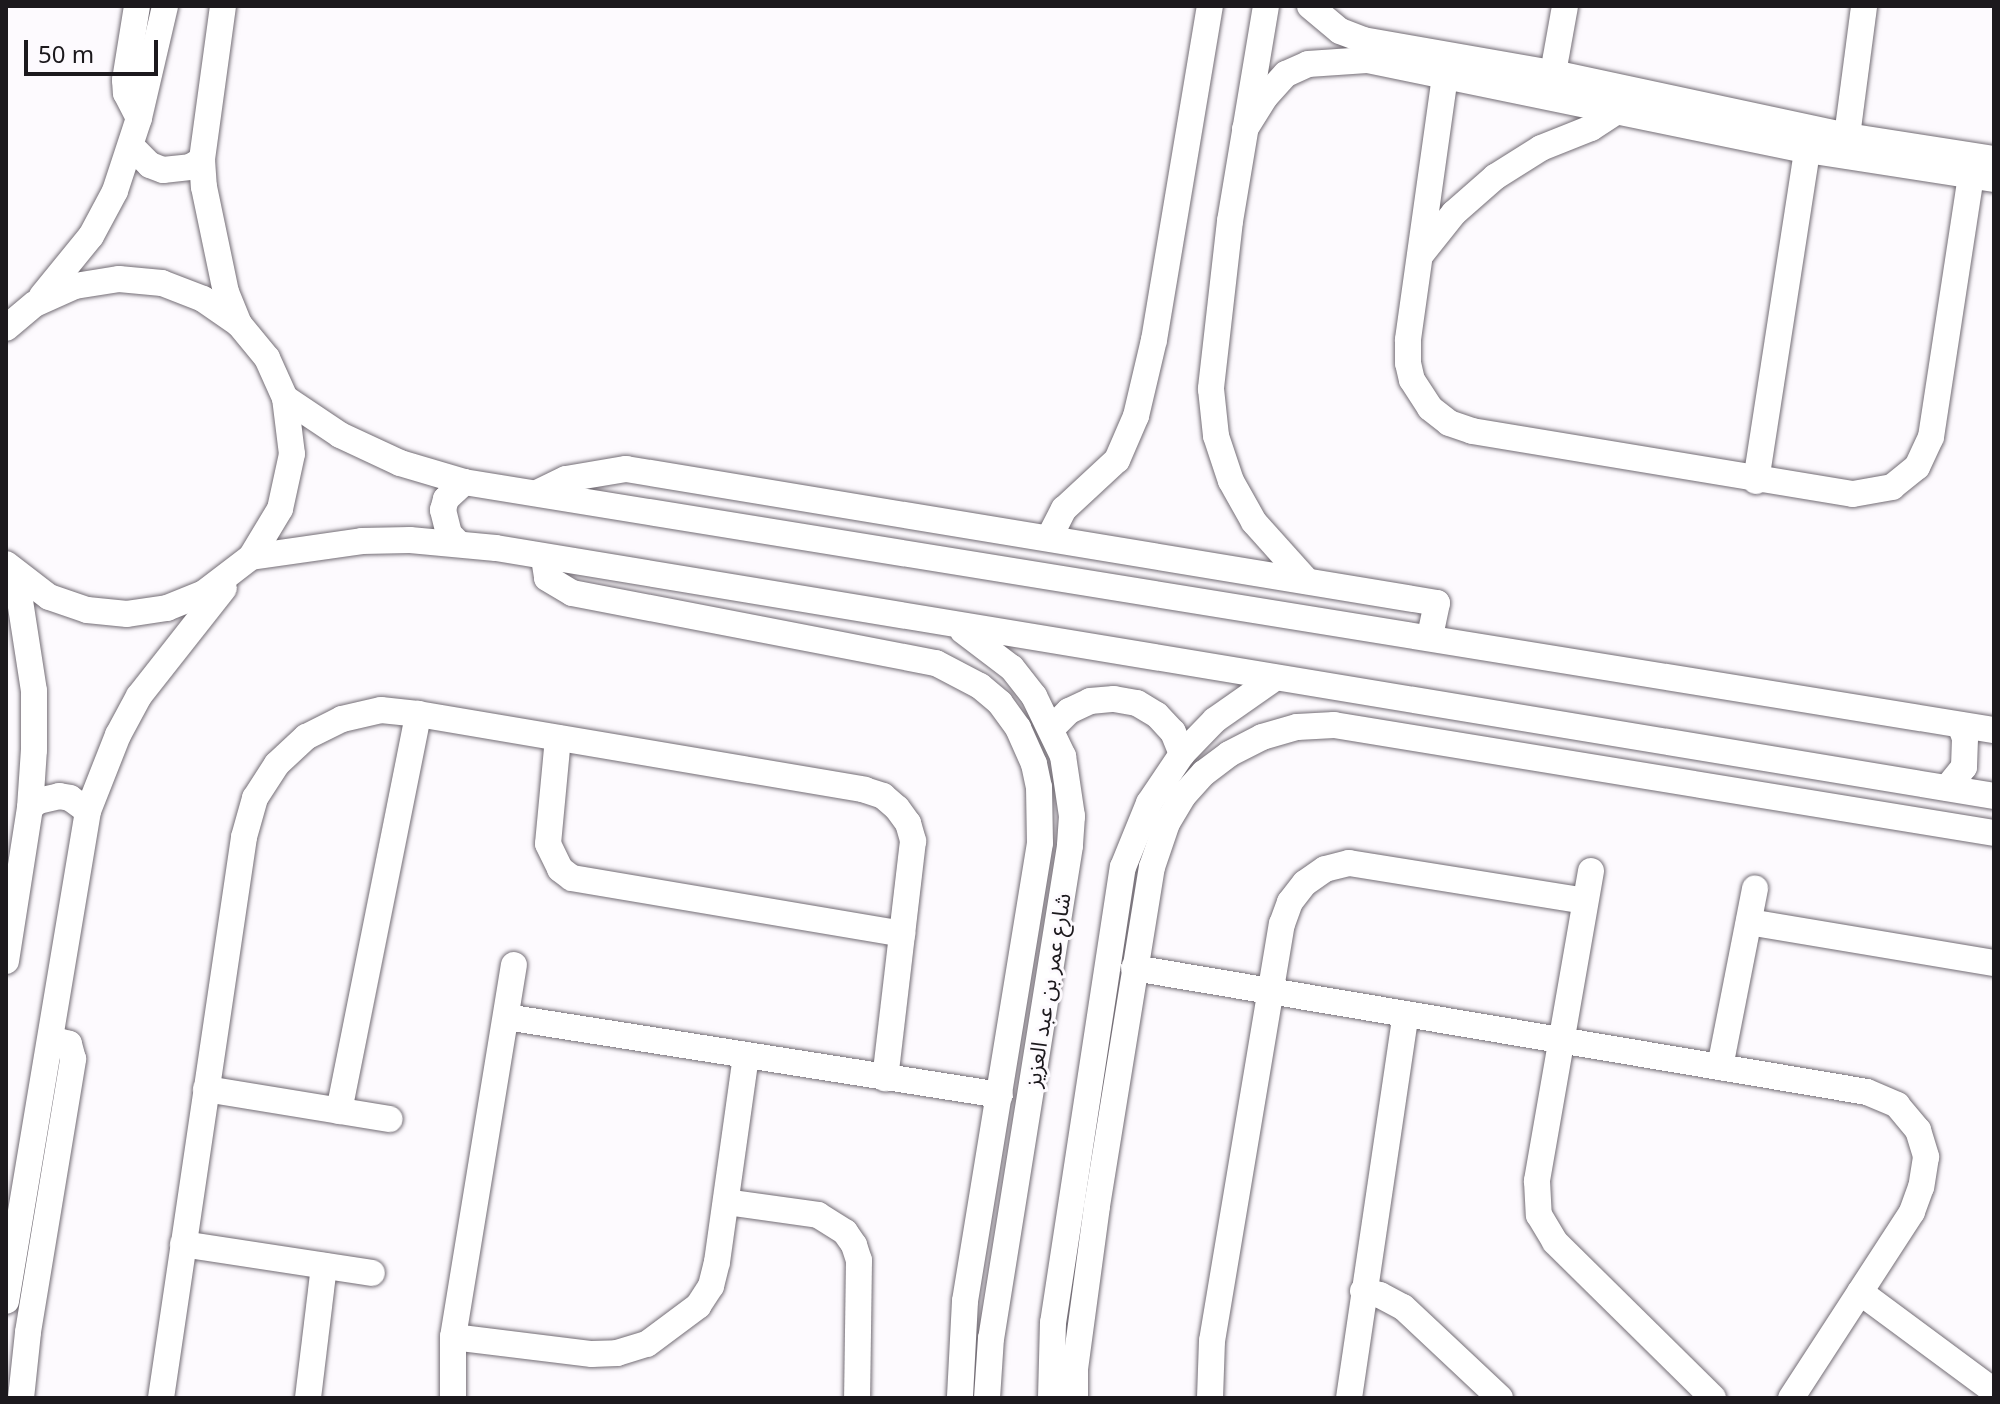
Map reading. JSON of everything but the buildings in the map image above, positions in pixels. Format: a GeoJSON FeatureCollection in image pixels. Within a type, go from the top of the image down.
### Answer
{"type":"FeatureCollection","features":[{"type":"Feature","properties":{"kind":"street"},"geometry":{"type":"LineString","coordinates":[[137,6],[125,80],[126,93],[139,118]]}},
{"type":"Feature","properties":{"kind":"street"},"geometry":{"type":"LineString","coordinates":[[6,328],[35,304],[91,236],[115,191],[139,118],[165,6]]}},
{"type":"Feature","properties":{"kind":"street"},"geometry":{"type":"LineString","coordinates":[[223,6],[202,160],[204,187],[221,268],[239,324]]}},
{"type":"Feature","properties":{"kind":"street"},"geometry":{"type":"LineString","coordinates":[[1049,538],[1064,509],[1104,476],[1117,460],[1136,416],[1154,340],[1210,6]]}},
{"type":"Feature","properties":{"kind":"street"},"geometry":{"type":"LineString","coordinates":[[1266,6],[1214,342],[1211,389],[1216,436],[1231,481],[1254,522],[1307,581]]}},
{"type":"Feature","properties":{"kind":"street"},"geometry":{"type":"LineString","coordinates":[[1310,6],[1340,31],[1363,40],[1553,73],[1847,136],[1994,159]]}},
{"type":"Feature","properties":{"kind":"street"},"geometry":{"type":"LineString","coordinates":[[1553,73],[1565,6]]}},
{"type":"Feature","properties":{"kind":"street"},"geometry":{"type":"LineString","coordinates":[[1847,136],[1864,6]]}},
{"type":"Feature","properties":{"kind":"street"},"geometry":{"type":"LineString","coordinates":[[1245,129],[1265,97],[1286,74],[1308,64],[1367,60],[1807,150],[1982,177],[1931,437],[1917,467],[1892,487],[1874,493],[1853,494],[1756,481],[1472,431],[1449,423],[1420,395],[1408,363],[1445,76]]}},
{"type":"Feature","properties":{"kind":"street"},"geometry":{"type":"LineString","coordinates":[[1420,256],[1454,213],[1495,177],[1541,148],[1591,128],[1617,111]]}},
{"type":"Feature","properties":{"kind":"street"},"geometry":{"type":"LineString","coordinates":[[131,146],[150,165],[163,170],[190,167],[202,160]]}},
{"type":"Feature","properties":{"kind":"street"},"geometry":{"type":"LineString","coordinates":[[1756,481],[1807,150]]}},
{"type":"Feature","properties":{"kind":"street"},"geometry":{"type":"LineString","coordinates":[[6,1301],[88,811],[118,735],[139,696],[244,564],[280,509],[292,454],[285,398],[267,358],[239,324],[203,299],[162,283],[119,279],[75,286],[35,304]]}},
{"type":"Feature","properties":{"kind":"street"},"geometry":{"type":"LineString","coordinates":[[285,398],[352,441],[400,463],[464,482],[1994,730]]}},
{"type":"Feature","properties":{"kind":"street"},"geometry":{"type":"LineString","coordinates":[[537,493],[566,479],[595,471],[626,469],[1437,603],[1430,637]]}},
{"type":"Feature","properties":{"kind":"street"},"geometry":{"type":"LineString","coordinates":[[458,543],[449,534],[443,510],[446,499],[464,482]]}},
{"type":"Feature","properties":{"kind":"street"},"geometry":{"type":"LineString","coordinates":[[11,569],[49,597],[87,610],[127,614],[167,608],[204,593],[244,564],[362,541],[458,543],[1994,796]]}},
{"type":"Feature","properties":{"kind":"street"},"geometry":{"type":"LineString","coordinates":[[544,558],[547,578],[572,593],[920,659],[954,670],[1000,703],[1018,728],[1034,764],[1039,787],[1040,843],[1030,920],[965,1301],[960,1398]]}},
{"type":"Feature","properties":{"kind":"street"},"geometry":{"type":"LineString","coordinates":[[6,961],[30,808],[34,691],[11,569]]}},
{"type":"Feature","properties":{"kind":"street","name":"شارع عمر بن عبد العزيز"},"geometry":{"type":"LineString","coordinates":[[954,624],[1012,668],[1034,696],[1052,728],[1066,771],[1072,816],[1058,924],[996,1305],[987,1398]]}},
{"type":"Feature","properties":{"kind":"street"},"geometry":{"type":"LineString","coordinates":[[1075,1398],[1097,1125],[1123,867],[1149,803],[1182,754],[1215,720],[1275,678]]}},
{"type":"Feature","properties":{"kind":"street"},"geometry":{"type":"LineString","coordinates":[[1052,728],[1069,711],[1090,701],[1125,701],[1157,715],[1173,732],[1182,754]]}},
{"type":"Feature","properties":{"kind":"street"},"geometry":{"type":"LineString","coordinates":[[161,1398],[244,837],[255,798],[277,764],[306,737],[330,725],[381,710],[418,714],[865,790],[883,796],[903,816],[913,841],[885,1078]]}},
{"type":"Feature","properties":{"kind":"street"},"geometry":{"type":"LineString","coordinates":[[339,1111],[418,714]]}},
{"type":"Feature","properties":{"kind":"street"},"geometry":{"type":"LineString","coordinates":[[1051,1398],[1053,1323],[1134,968],[1152,867],[1167,823],[1204,773],[1229,754],[1262,737],[1297,727],[1334,725],[1994,833]]}},
{"type":"Feature","properties":{"kind":"street"},"geometry":{"type":"LineString","coordinates":[[1947,788],[1964,767],[1965,738],[1960,725]]}},
{"type":"Feature","properties":{"kind":"street"},"geometry":{"type":"LineString","coordinates":[[1562,762],[1569,726]]}},
{"type":"Feature","properties":{"kind":"street"},"geometry":{"type":"LineString","coordinates":[[558,738],[548,844],[560,869],[572,878],[902,934]]}},
{"type":"Feature","properties":{"kind":"street"},"geometry":{"type":"LineString","coordinates":[[30,808],[38,801],[59,796],[70,798],[88,811]]}},
{"type":"Feature","properties":{"kind":"street"},"geometry":{"type":"LineString","coordinates":[[1210,1398],[1212,1341],[1282,924],[1290,902],[1305,883],[1325,869],[1349,863],[1585,901]]}},
{"type":"Feature","properties":{"kind":"street"},"geometry":{"type":"LineString","coordinates":[[1591,871],[1537,1181],[1539,1215],[1555,1242],[1713,1398]]}},
{"type":"Feature","properties":{"kind":"street"},"geometry":{"type":"LineString","coordinates":[[1720,1067],[1755,888]]}},
{"type":"Feature","properties":{"kind":"street"},"geometry":{"type":"LineString","coordinates":[[1030,920],[1058,924]]}},
{"type":"Feature","properties":{"kind":"street"},"geometry":{"type":"LineString","coordinates":[[1749,922],[1994,963]]}},
{"type":"Feature","properties":{"kind":"street"},"geometry":{"type":"LineString","coordinates":[[453,1398],[453,1337],[514,965]]}},
{"type":"Feature","properties":{"kind":"street"},"geometry":{"type":"LineString","coordinates":[[1134,968],[1867,1092],[1897,1105],[1918,1130],[1926,1157],[1921,1187],[1912,1212],[1791,1398]]}},
{"type":"Feature","properties":{"kind":"street"},"geometry":{"type":"LineString","coordinates":[[1349,1398],[1406,1014]]}},
{"type":"Feature","properties":{"kind":"street"},"geometry":{"type":"LineString","coordinates":[[506,1017],[1000,1095]]}},
{"type":"Feature","properties":{"kind":"street"},"geometry":{"type":"LineString","coordinates":[[21,1398],[28,1332],[73,1059],[69,1044],[51,1039]]}},
{"type":"Feature","properties":{"kind":"street"},"geometry":{"type":"LineString","coordinates":[[453,1337],[592,1354],[617,1353],[647,1344],[698,1306],[711,1286],[746,1056]]}},
{"type":"Feature","properties":{"kind":"street"},"geometry":{"type":"LineString","coordinates":[[206,1089],[390,1119]]}},
{"type":"Feature","properties":{"kind":"street"},"geometry":{"type":"LineString","coordinates":[[726,1202],[818,1215],[845,1232],[854,1245],[859,1260],[857,1398]]}},
{"type":"Feature","properties":{"kind":"street"},"geometry":{"type":"LineString","coordinates":[[183,1244],[372,1273]]}},
{"type":"Feature","properties":{"kind":"street"},"geometry":{"type":"LineString","coordinates":[[308,1398],[324,1266]]}},
{"type":"Feature","properties":{"kind":"street"},"geometry":{"type":"LineString","coordinates":[[1363,1291],[1380,1295],[1403,1307],[1500,1398]]}},
{"type":"Feature","properties":{"kind":"street"},"geometry":{"type":"LineString","coordinates":[[1860,1292],[1994,1391]]}},
{"type":"Feature","properties":{"kind":"street"},"geometry":{"type":"LineString","coordinates":[[965,1301],[996,1305]]}}]}
